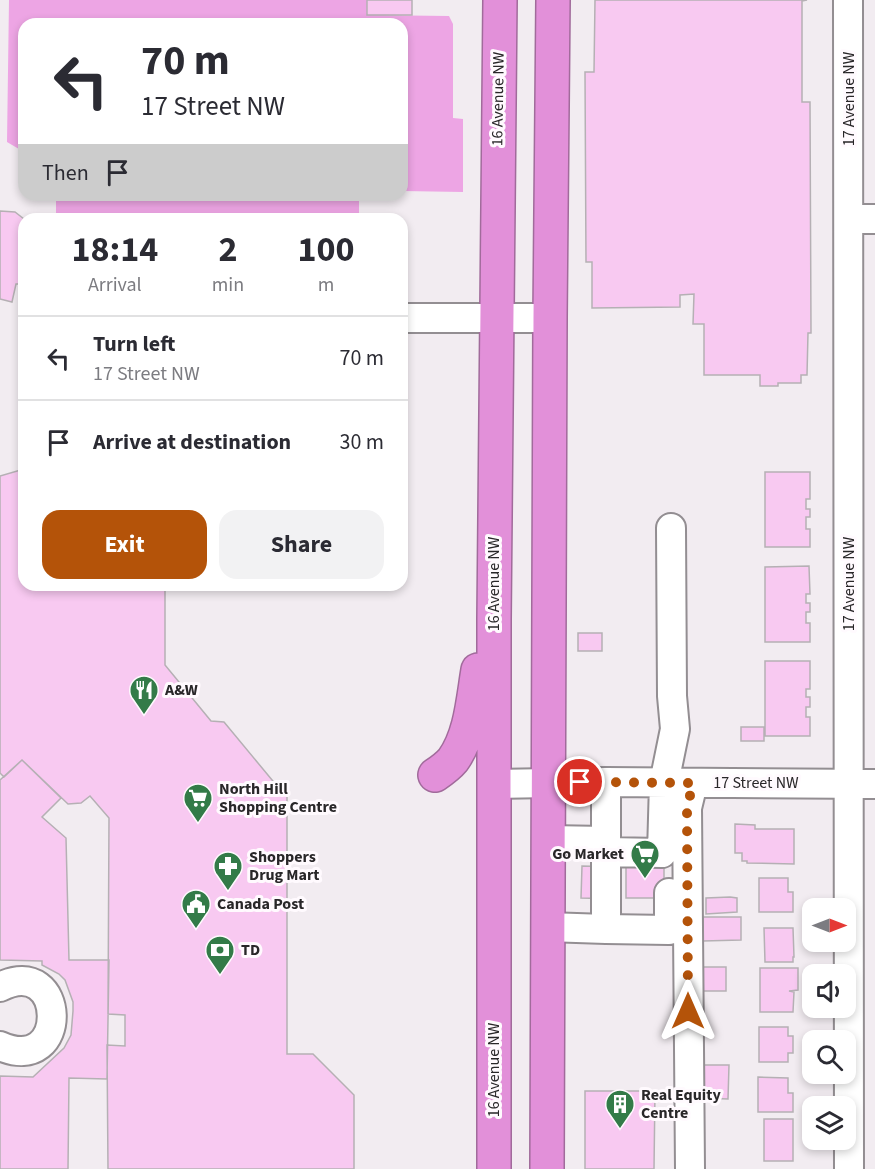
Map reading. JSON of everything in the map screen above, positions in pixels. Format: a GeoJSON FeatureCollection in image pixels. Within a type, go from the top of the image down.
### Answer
{"type":"FeatureCollection","features":[{"type":"Feature","properties":{"kind":"highway","name":"16 Avenue NW"},"geometry":{"type":"LineString","coordinates":[[494,1169],[493,784],[500,0]]}},
{"type":"Feature","properties":{"kind":"highway"},"geometry":{"type":"LineString","coordinates":[[547,1169],[553,0]]}},
{"type":"Feature","properties":{"kind":"highway"},"geometry":{"type":"LineString","coordinates":[[435,775],[451,762],[459,751],[469,722],[480,654],[494,620]]}},
{"type":"Feature","properties":{"kind":"street","name":"17 Avenue NW"},"geometry":{"type":"LineString","coordinates":[[848,0],[862,219],[862,784],[849,1169]]}},
{"type":"Feature","properties":{"kind":"street"},"geometry":{"type":"LineString","coordinates":[[408,318],[550,318]]}},
{"type":"Feature","properties":{"kind":"street"},"geometry":{"type":"LineString","coordinates":[[662,853],[664,783],[675,729],[672,696],[671,528]]}},
{"type":"Feature","properties":{"kind":"street"},"geometry":{"type":"LineString","coordinates":[[606,782],[606,928]]}},
{"type":"Feature","properties":{"kind":"street","name":"17 Street NW"},"geometry":{"type":"LineString","coordinates":[[493,784],[606,782],[862,784]]}},
{"type":"Feature","properties":{"kind":"street"},"geometry":{"type":"LineString","coordinates":[[690,1169],[687,808],[693,783]]}},
{"type":"Feature","properties":{"kind":"street"},"geometry":{"type":"LineString","coordinates":[[547,927],[669,930],[670,856],[662,853],[548,840]]}},
{"type":"Feature","properties":{"kind":"street"},"geometry":{"type":"LineString","coordinates":[[0,987],[19,981],[30,983],[40,989],[48,997],[53,1019],[44,1040],[35,1047],[23,1051],[12,1051],[0,1046]]}},
{"type":"Feature","properties":{"kind":"shaded area"},"geometry":{"type":"Polygon","coordinates":[[[9,0],[367,0],[367,15],[449,16],[453,24],[453,118],[463,119],[463,192],[408,191],[408,18],[18,18],[18,148],[7,142],[9,0]]]}},
{"type":"Feature","properties":{"kind":"shaded area"},"geometry":{"type":"Polygon","coordinates":[[[56,201],[359,201],[359,213],[56,213],[56,201]]]}},
{"type":"Feature","properties":{"kind":"building"},"geometry":{"type":"Polygon","coordinates":[[[367,0],[412,0],[412,15],[367,15],[367,0]]]}},
{"type":"Feature","properties":{"kind":"building"},"geometry":{"type":"Polygon","coordinates":[[[595,0],[807,0],[802,1],[802,102],[810,102],[811,333],[808,333],[807,375],[801,375],[801,383],[760,386],[760,375],[704,375],[704,324],[693,324],[694,294],[680,295],[680,307],[592,308],[592,262],[586,262],[585,72],[594,72],[595,0]]]}},
{"type":"Feature","properties":{"kind":"building"},"geometry":{"type":"Polygon","coordinates":[[[0,211],[15,212],[18,214],[18,284],[16,284],[12,302],[0,299],[0,211]]]}},
{"type":"Feature","properties":{"kind":"building","name":"North Hill Shopping Centre"},"geometry":{"type":"Polygon","coordinates":[[[18,471],[18,591],[165,591],[165,665],[211,721],[224,722],[282,792],[287,792],[287,1054],[313,1054],[354,1095],[354,1169],[108,1169],[107,1045],[125,1046],[125,1015],[108,1014],[109,818],[90,796],[81,803],[68,804],[22,760],[4,777],[0,773],[0,476],[18,471]]]}},
{"type":"Feature","properties":{"kind":"building"},"geometry":{"type":"Polygon","coordinates":[[[765,472],[810,472],[810,499],[806,499],[806,509],[810,509],[810,517],[806,517],[806,529],[810,529],[810,547],[765,547],[765,472]]]}},
{"type":"Feature","properties":{"kind":"building"},"geometry":{"type":"Polygon","coordinates":[[[809,566],[810,594],[806,594],[806,603],[810,603],[810,612],[806,612],[806,623],[810,623],[810,642],[765,642],[765,567],[809,566]]]}},
{"type":"Feature","properties":{"kind":"building"},"geometry":{"type":"Polygon","coordinates":[[[578,633],[602,633],[602,651],[578,651],[578,633]]]}},
{"type":"Feature","properties":{"kind":"building"},"geometry":{"type":"Polygon","coordinates":[[[765,661],[810,661],[810,689],[806,689],[806,697],[810,697],[810,707],[806,707],[806,717],[810,717],[810,736],[765,736],[765,661]]]}},
{"type":"Feature","properties":{"kind":"building"},"geometry":{"type":"Polygon","coordinates":[[[741,727],[764,727],[764,741],[741,741],[741,727]]]}},
{"type":"Feature","properties":{"kind":"building"},"geometry":{"type":"Polygon","coordinates":[[[22,760],[61,798],[42,817],[66,838],[69,960],[109,960],[107,1079],[69,1078],[68,1169],[0,1169],[0,1076],[33,1077],[64,1048],[71,1035],[73,1011],[73,1002],[65,980],[42,965],[42,961],[0,960],[0,780],[22,760]]]}},
{"type":"Feature","properties":{"kind":"building"},"geometry":{"type":"Polygon","coordinates":[[[735,824],[755,825],[755,829],[794,829],[794,864],[742,861],[742,853],[735,853],[735,824]]]}},
{"type":"Feature","properties":{"kind":"building","name":"Go Market"},"geometry":{"type":"Polygon","coordinates":[[[626,863],[664,863],[664,898],[626,898],[626,863]]]}},
{"type":"Feature","properties":{"kind":"building"},"geometry":{"type":"Polygon","coordinates":[[[582,866],[619,867],[618,899],[581,898],[582,866]]]}},
{"type":"Feature","properties":{"kind":"building"},"geometry":{"type":"Polygon","coordinates":[[[759,878],[788,878],[788,892],[793,892],[793,912],[759,912],[759,878]]]}},
{"type":"Feature","properties":{"kind":"building"},"geometry":{"type":"Polygon","coordinates":[[[706,898],[737,898],[737,912],[706,914],[706,898]]]}},
{"type":"Feature","properties":{"kind":"building"},"geometry":{"type":"Polygon","coordinates":[[[703,917],[741,917],[741,940],[703,941],[703,917]]]}},
{"type":"Feature","properties":{"kind":"building"},"geometry":{"type":"Polygon","coordinates":[[[764,928],[793,928],[793,962],[765,962],[764,928]]]}},
{"type":"Feature","properties":{"kind":"building"},"geometry":{"type":"Polygon","coordinates":[[[700,967],[726,967],[726,991],[700,991],[700,967]]]}},
{"type":"Feature","properties":{"kind":"building"},"geometry":{"type":"Polygon","coordinates":[[[760,968],[798,968],[798,990],[789,991],[794,992],[793,1012],[760,1012],[760,968]]]}},
{"type":"Feature","properties":{"kind":"building"},"geometry":{"type":"Polygon","coordinates":[[[759,1027],[788,1027],[788,1036],[793,1036],[793,1053],[788,1053],[788,1062],[759,1062],[759,1027]]]}},
{"type":"Feature","properties":{"kind":"building"},"geometry":{"type":"Polygon","coordinates":[[[702,1065],[729,1065],[728,1099],[701,1098],[702,1065]]]}},
{"type":"Feature","properties":{"kind":"building"},"geometry":{"type":"Polygon","coordinates":[[[758,1077],[788,1078],[788,1093],[793,1093],[793,1112],[758,1112],[758,1077]]]}},
{"type":"Feature","properties":{"kind":"building","name":"Real Equity Centre"},"geometry":{"type":"Polygon","coordinates":[[[585,1091],[655,1091],[654,1169],[585,1169],[585,1091]]]}},
{"type":"Feature","properties":{"kind":"building"},"geometry":{"type":"Polygon","coordinates":[[[764,1119],[793,1119],[793,1161],[764,1161],[764,1119]]]}},
{"type":"Feature","properties":{"kind":"place","name":"A&W"},"geometry":{"type":"Point","coordinates":[144,716]}},
{"type":"Feature","properties":{"kind":"place","name":"North Hill Shopping Centre"},"geometry":{"type":"Point","coordinates":[198,824]}},
{"type":"Feature","properties":{"kind":"place","name":"Go Market"},"geometry":{"type":"Point","coordinates":[645,880]}},
{"type":"Feature","properties":{"kind":"place","name":"Shoppers Drug Mart"},"geometry":{"type":"Point","coordinates":[228,892]}},
{"type":"Feature","properties":{"kind":"place","name":"Canada Post"},"geometry":{"type":"Point","coordinates":[196,930]}},
{"type":"Feature","properties":{"kind":"place","name":"TD"},"geometry":{"type":"Point","coordinates":[220,976]}},
{"type":"Feature","properties":{"kind":"place","name":"Real Equity Centre"},"geometry":{"type":"Point","coordinates":[620,1130]}},
{"type":"Feature","properties":{"kind":"route"},"geometry":{"type":"LineString","coordinates":[[580,782],[693,783],[687,808],[688,1011]]}}]}
